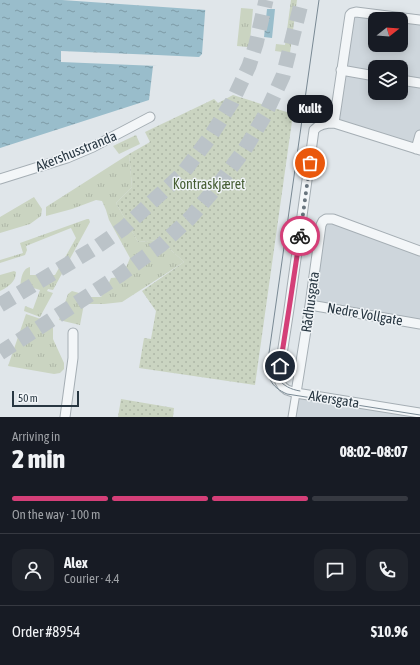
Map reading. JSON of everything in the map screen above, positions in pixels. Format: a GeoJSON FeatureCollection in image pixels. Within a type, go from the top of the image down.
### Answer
{"type":"FeatureCollection","features":[{"type":"Feature","properties":{"kind":"street"},"geometry":{"type":"LineString","coordinates":[[420,20],[356,12],[350,15],[334,123],[418,150],[420,135]]}},
{"type":"Feature","properties":{"kind":"street"},"geometry":{"type":"LineString","coordinates":[[341,70],[368,75]]}},
{"type":"Feature","properties":{"kind":"street"},"geometry":{"type":"LineString","coordinates":[[408,81],[420,83]]}},
{"type":"Feature","properties":{"kind":"street","name":"Akershusstranda"},"geometry":{"type":"LineString","coordinates":[[0,180],[67,158],[93,147],[150,117]]}},
{"type":"Feature","properties":{"kind":"street","name":"Rådhusgata"},"geometry":{"type":"LineString","coordinates":[[296,393],[283,387],[280,378],[280,366],[314,130],[323,124],[334,123]]}},
{"type":"Feature","properties":{"kind":"street","name":"Rådhusgata"},"geometry":{"type":"LineString","coordinates":[[292,417],[321,225],[323,221],[326,219],[333,219],[420,251]]}},
{"type":"Feature","properties":{"kind":"street","name":"Nedre Vollgate"},"geometry":{"type":"LineString","coordinates":[[310,305],[420,324]]}},
{"type":"Feature","properties":{"kind":"street"},"geometry":{"type":"LineString","coordinates":[[65,417],[73,358],[73,333]]}},
{"type":"Feature","properties":{"kind":"street","name":"Akersgata"},"geometry":{"type":"LineString","coordinates":[[296,393],[420,413]]}},
{"type":"Feature","properties":{"kind":"shaded area"},"geometry":{"type":"Polygon","coordinates":[[[350,15],[368,16],[368,52],[408,52],[408,19],[420,20],[420,150],[341,125],[336,114],[350,15]]]}},
{"type":"Feature","properties":{"kind":"shaded area"},"geometry":{"type":"Polygon","coordinates":[[[326,219],[420,251],[420,324],[310,305],[326,219]]]}},
{"type":"Feature","properties":{"kind":"shaded area"},"geometry":{"type":"Polygon","coordinates":[[[296,393],[420,417],[292,417],[296,393]]]}},
{"type":"Feature","properties":{"kind":"green space"},"geometry":{"type":"Polygon","coordinates":[[[291,0],[297,0],[290,53],[275,51],[276,44],[285,45],[291,0]]]}},
{"type":"Feature","properties":{"kind":"green space"},"geometry":{"type":"Polygon","coordinates":[[[241,8],[253,9],[250,41],[258,42],[258,48],[237,46],[241,8]]]}},
{"type":"Feature","properties":{"kind":"green space","name":"Kontraskjæret"},"geometry":{"type":"Polygon","coordinates":[[[233,95],[293,114],[255,385],[139,368],[144,338],[151,339],[156,311],[142,291],[184,262],[160,240],[138,242],[116,203],[132,187],[129,154],[150,142],[145,132],[214,99],[218,103],[233,95]]]}},
{"type":"Feature","properties":{"kind":"green space"},"geometry":{"type":"Polygon","coordinates":[[[136,135],[140,144],[119,154],[113,146],[136,135]]]}},
{"type":"Feature","properties":{"kind":"green space"},"geometry":{"type":"Polygon","coordinates":[[[129,154],[132,187],[116,203],[138,242],[160,240],[184,262],[122,302],[84,304],[80,325],[59,320],[68,294],[72,291],[79,293],[78,296],[87,300],[89,297],[101,297],[111,278],[122,277],[130,258],[109,220],[102,201],[96,200],[72,209],[46,216],[46,207],[129,154]]]}},
{"type":"Feature","properties":{"kind":"green space"},"geometry":{"type":"Polygon","coordinates":[[[34,197],[42,209],[41,216],[30,224],[0,233],[0,217],[34,197]]]}},
{"type":"Feature","properties":{"kind":"green space"},"geometry":{"type":"Polygon","coordinates":[[[89,219],[90,222],[53,290],[48,289],[47,291],[53,293],[40,317],[24,311],[25,306],[33,309],[40,290],[30,287],[27,293],[20,289],[22,276],[25,270],[30,267],[30,275],[55,275],[76,238],[71,228],[26,246],[27,250],[25,255],[0,263],[0,260],[23,253],[20,243],[89,219]]]}},
{"type":"Feature","properties":{"kind":"green space"},"geometry":{"type":"Polygon","coordinates":[[[14,271],[16,272],[15,279],[9,286],[0,291],[0,275],[14,271]]]}},
{"type":"Feature","properties":{"kind":"green space"},"geometry":{"type":"Polygon","coordinates":[[[26,314],[53,323],[53,339],[64,363],[64,369],[60,373],[54,374],[8,366],[26,314]]]}},
{"type":"Feature","properties":{"kind":"green space"},"geometry":{"type":"Polygon","coordinates":[[[121,399],[174,408],[173,417],[118,417],[121,399]]]}},
{"type":"Feature","properties":{"kind":"water"},"geometry":{"type":"Polygon","coordinates":[[[0,0],[206,0],[202,54],[199,57],[157,55],[157,66],[153,66],[149,100],[0,148],[0,0]]]}},
{"type":"Feature","properties":{"kind":"water"},"geometry":{"type":"Polygon","coordinates":[[[267,9],[275,9],[272,38],[264,37],[267,9]]]}},
{"type":"Feature","properties":{"kind":"pier"},"geometry":{"type":"Polygon","coordinates":[[[62,0],[206,0],[206,10],[62,0]]]}},
{"type":"Feature","properties":{"kind":"pier"},"geometry":{"type":"Polygon","coordinates":[[[61,51],[157,55],[157,66],[61,62],[61,51]]]}},
{"type":"Feature","properties":{"kind":"tunnel"},"geometry":{"type":"LineString","coordinates":[[0,305],[98,246],[124,228],[183,173],[210,137],[232,102],[249,66],[256,44],[266,0]]}},
{"type":"Feature","properties":{"kind":"tunnel"},"geometry":{"type":"LineString","coordinates":[[0,353],[120,275],[161,245],[190,218],[219,184],[245,149],[265,115],[283,76],[302,0]]}},
{"type":"Feature","properties":{"kind":"tram line"},"geometry":{"type":"LineString","coordinates":[[319,0],[268,360],[268,372],[273,385],[287,394],[420,415]]}},
{"type":"Feature","properties":{"kind":"tram line"},"geometry":{"type":"LineString","coordinates":[[273,356],[274,369],[279,380],[287,387],[300,391]]}},
{"type":"Feature","properties":{"kind":"way so far"},"geometry":{"type":"LineString","coordinates":[[300,236],[310,163]]}},
{"type":"Feature","properties":{"kind":"place","name":"Kullt"},"geometry":{"type":"Point","coordinates":[310,163]}},
{"type":"Feature","properties":{"kind":"route"},"geometry":{"type":"LineString","coordinates":[[280,366],[300,236]]}}]}
